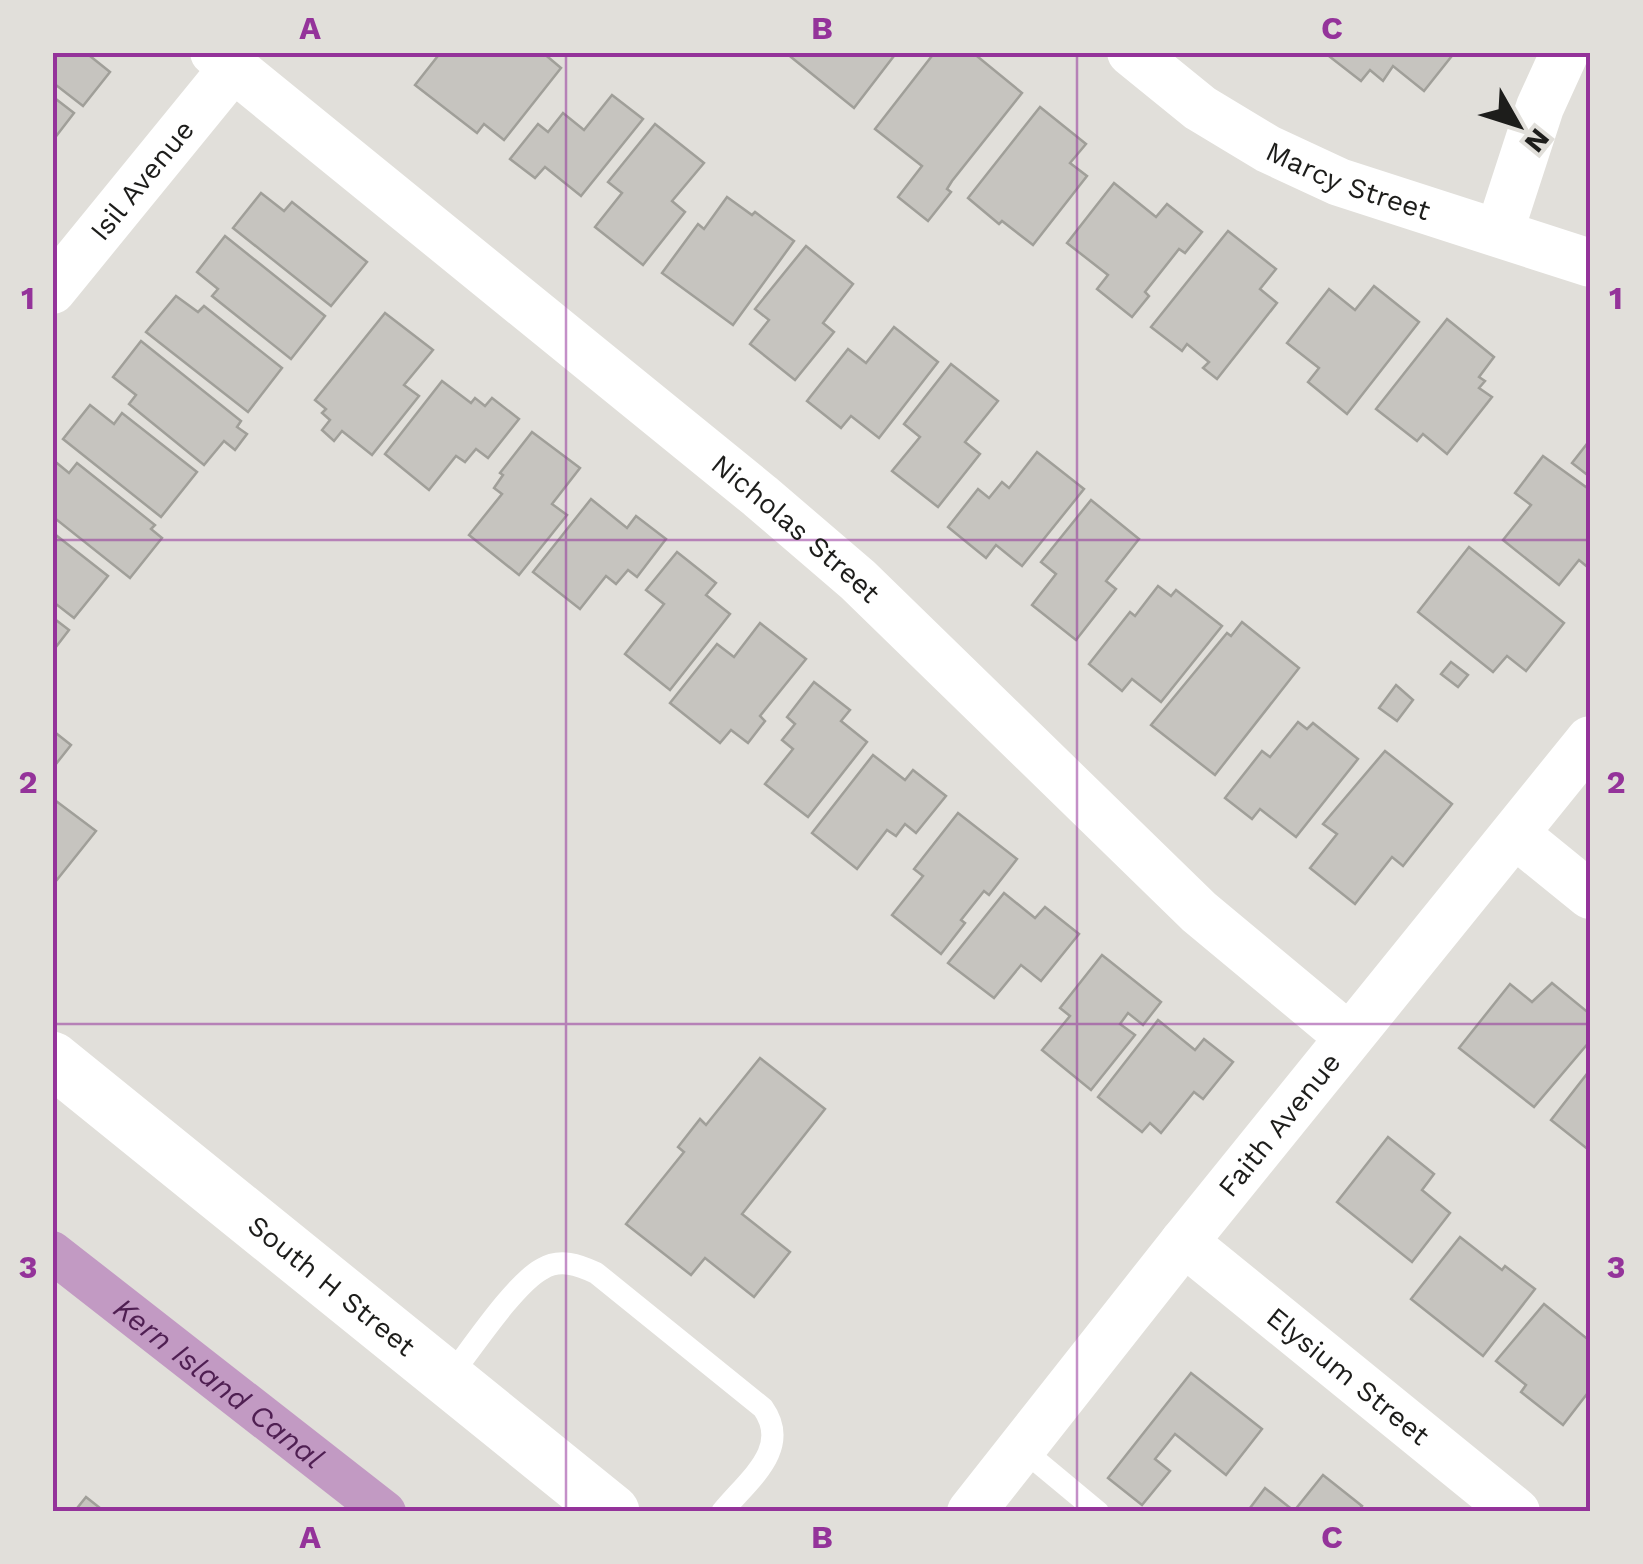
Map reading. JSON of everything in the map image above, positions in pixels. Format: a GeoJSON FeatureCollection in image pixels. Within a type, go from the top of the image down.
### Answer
{"type":"FeatureCollection","features":[{"type":"Feature","properties":{"kind":"street","name":"Marcy Street"},"geometry":{"type":"LineString","coordinates":[[1131,52],[1200,108],[1268,149],[1339,182],[1590,263]]}},
{"type":"Feature","properties":{"kind":"street"},"geometry":{"type":"LineString","coordinates":[[1499,233],[1540,107],[1564,52]]}},
{"type":"Feature","properties":{"kind":"street","name":"Isil Avenue"},"geometry":{"type":"LineString","coordinates":[[52,290],[223,60]]}},
{"type":"Feature","properties":{"kind":"street","name":"Nicholas Street"},"geometry":{"type":"LineString","coordinates":[[223,60],[858,580],[1198,912],[1349,1037]]}},
{"type":"Feature","properties":{"kind":"street","name":"Faith Avenue"},"geometry":{"type":"LineString","coordinates":[[970,1512],[1590,740]]}},
{"type":"Feature","properties":{"kind":"street"},"geometry":{"type":"LineString","coordinates":[[1515,834],[1590,895]]}},
{"type":"Feature","properties":{"kind":"street","name":"South H Street"},"geometry":{"type":"LineString","coordinates":[[52,1059],[612,1512]]}},
{"type":"Feature","properties":{"kind":"street","name":"Elysium Street"},"geometry":{"type":"LineString","coordinates":[[1184,1242],[1516,1512]]}},
{"type":"Feature","properties":{"kind":"lane"},"geometry":{"type":"LineString","coordinates":[[448,1379],[524,1284],[541,1269],[555,1264],[577,1264],[596,1273],[763,1408],[774,1423],[772,1450],[722,1512]]}},
{"type":"Feature","properties":{"kind":"lane"},"geometry":{"type":"LineString","coordinates":[[1021,1448],[1098,1512]]}},
{"type":"Feature","properties":{"kind":"building"},"geometry":{"type":"Polygon","coordinates":[[[52,52],[85,52],[110,72],[83,106],[52,82],[52,52]]]}},
{"type":"Feature","properties":{"kind":"building"},"geometry":{"type":"Polygon","coordinates":[[[441,52],[542,52],[561,68],[504,140],[484,124],[477,133],[415,85],[441,52]]]}},
{"type":"Feature","properties":{"kind":"building"},"geometry":{"type":"Polygon","coordinates":[[[795,52],[897,52],[854,108],[791,57],[795,52]]]}},
{"type":"Feature","properties":{"kind":"building"},"geometry":{"type":"Polygon","coordinates":[[[935,52],[972,52],[1022,93],[952,181],[947,189],[951,192],[928,221],[898,197],[922,166],[875,129],[935,52]]]}},
{"type":"Feature","properties":{"kind":"building"},"geometry":{"type":"Polygon","coordinates":[[[1455,52],[1424,91],[1393,66],[1383,81],[1370,70],[1361,81],[1325,53],[1455,52]]]}},
{"type":"Feature","properties":{"kind":"building"},"geometry":{"type":"Polygon","coordinates":[[[612,95],[643,119],[581,196],[545,167],[535,178],[510,159],[538,124],[548,132],[563,113],[584,130],[612,95]]]}},
{"type":"Feature","properties":{"kind":"building"},"geometry":{"type":"Polygon","coordinates":[[[52,96],[74,113],[54,139],[52,138],[52,96]]]}},
{"type":"Feature","properties":{"kind":"building"},"geometry":{"type":"Polygon","coordinates":[[[1040,107],[1086,144],[1070,163],[1087,176],[1033,245],[968,198],[1040,107]]]}},
{"type":"Feature","properties":{"kind":"building"},"geometry":{"type":"Polygon","coordinates":[[[655,124],[704,163],[672,201],[685,212],[643,265],[595,227],[622,193],[608,182],[655,124]]]}},
{"type":"Feature","properties":{"kind":"building"},"geometry":{"type":"Polygon","coordinates":[[[1114,183],[1156,217],[1167,204],[1202,232],[1185,253],[1179,249],[1145,292],[1149,296],[1132,317],[1097,289],[1108,275],[1067,243],[1114,183]]]}},
{"type":"Feature","properties":{"kind":"building"},"geometry":{"type":"Polygon","coordinates":[[[261,193],[284,211],[292,202],[367,262],[331,306],[233,228],[261,193]]]}},
{"type":"Feature","properties":{"kind":"building"},"geometry":{"type":"Polygon","coordinates":[[[727,197],[794,241],[733,325],[662,273],[698,224],[704,229],[727,197]]]}},
{"type":"Feature","properties":{"kind":"building"},"geometry":{"type":"Polygon","coordinates":[[[1228,231],[1276,269],[1260,289],[1277,303],[1217,379],[1203,368],[1209,362],[1187,344],[1182,351],[1151,327],[1228,231]]]}},
{"type":"Feature","properties":{"kind":"building"},"geometry":{"type":"Polygon","coordinates":[[[225,236],[325,316],[291,359],[212,296],[218,289],[197,272],[225,236]]]}},
{"type":"Feature","properties":{"kind":"building"},"geometry":{"type":"Polygon","coordinates":[[[806,246],[853,284],[823,323],[834,332],[795,380],[750,344],[769,320],[755,309],[806,246]]]}},
{"type":"Feature","properties":{"kind":"building"},"geometry":{"type":"Polygon","coordinates":[[[1374,286],[1419,322],[1347,414],[1308,382],[1319,368],[1287,343],[1329,289],[1355,310],[1374,286]]]}},
{"type":"Feature","properties":{"kind":"building"},"geometry":{"type":"Polygon","coordinates":[[[176,296],[198,312],[204,306],[282,368],[248,412],[146,332],[176,296]]]}},
{"type":"Feature","properties":{"kind":"building"},"geometry":{"type":"Polygon","coordinates":[[[385,313],[433,350],[404,385],[419,396],[372,455],[342,431],[334,441],[322,430],[330,420],[322,413],[326,409],[315,400],[385,313]]]}},
{"type":"Feature","properties":{"kind":"building"},"geometry":{"type":"Polygon","coordinates":[[[1447,319],[1494,357],[1479,377],[1485,381],[1479,388],[1492,397],[1447,454],[1423,434],[1417,441],[1376,409],[1447,319]]]}},
{"type":"Feature","properties":{"kind":"building"},"geometry":{"type":"Polygon","coordinates":[[[894,327],[938,362],[879,438],[851,416],[841,428],[807,401],[848,349],[866,363],[894,327]]]}},
{"type":"Feature","properties":{"kind":"building"},"geometry":{"type":"Polygon","coordinates":[[[141,341],[241,421],[237,427],[247,434],[235,450],[224,441],[204,465],[129,404],[136,395],[113,377],[141,341]]]}},
{"type":"Feature","properties":{"kind":"building"},"geometry":{"type":"Polygon","coordinates":[[[951,364],[998,401],[965,442],[980,454],[938,507],[892,471],[920,437],[904,424],[951,364]]]}},
{"type":"Feature","properties":{"kind":"building"},"geometry":{"type":"Polygon","coordinates":[[[442,381],[471,403],[475,398],[485,406],[492,398],[519,419],[488,458],[476,449],[465,462],[456,456],[429,490],[385,454],[442,381]]]}},
{"type":"Feature","properties":{"kind":"building"},"geometry":{"type":"Polygon","coordinates":[[[90,405],[114,424],[122,413],[197,472],[161,517],[63,439],[90,405]]]}},
{"type":"Feature","properties":{"kind":"building"},"geometry":{"type":"Polygon","coordinates":[[[532,432],[580,468],[552,504],[567,515],[519,575],[469,535],[502,494],[494,488],[503,475],[500,473],[532,432]]]}},
{"type":"Feature","properties":{"kind":"building"},"geometry":{"type":"Polygon","coordinates":[[[1590,440],[1590,477],[1572,463],[1590,440]]]}},
{"type":"Feature","properties":{"kind":"building"},"geometry":{"type":"Polygon","coordinates":[[[1037,452],[1084,489],[1022,566],[996,545],[986,558],[948,527],[978,489],[989,498],[1002,482],[1009,488],[1037,452]]]}},
{"type":"Feature","properties":{"kind":"building"},"geometry":{"type":"Polygon","coordinates":[[[1543,456],[1590,490],[1590,569],[1579,560],[1559,585],[1503,540],[1531,505],[1515,493],[1543,456]]]}},
{"type":"Feature","properties":{"kind":"building"},"geometry":{"type":"Polygon","coordinates":[[[52,459],[69,473],[77,463],[155,525],[151,529],[162,538],[130,578],[52,516],[52,459]]]}},
{"type":"Feature","properties":{"kind":"building"},"geometry":{"type":"Polygon","coordinates":[[[591,499],[627,528],[636,516],[666,539],[637,577],[628,570],[616,584],[606,576],[580,609],[533,572],[591,499]]]}},
{"type":"Feature","properties":{"kind":"building"},"geometry":{"type":"Polygon","coordinates":[[[1091,500],[1139,539],[1106,581],[1116,589],[1076,640],[1032,605],[1056,574],[1041,562],[1091,500]]]}},
{"type":"Feature","properties":{"kind":"building"},"geometry":{"type":"Polygon","coordinates":[[[52,532],[108,576],[74,618],[52,601],[52,532]]]}},
{"type":"Feature","properties":{"kind":"building"},"geometry":{"type":"Polygon","coordinates":[[[1469,547],[1564,623],[1526,671],[1507,656],[1493,672],[1418,612],[1469,547]]]}},
{"type":"Feature","properties":{"kind":"building"},"geometry":{"type":"Polygon","coordinates":[[[677,552],[716,583],[706,595],[730,614],[670,690],[625,654],[664,604],[646,590],[677,552]]]}},
{"type":"Feature","properties":{"kind":"building"},"geometry":{"type":"Polygon","coordinates":[[[1158,586],[1171,596],[1176,590],[1222,626],[1161,702],[1132,679],[1122,691],[1089,664],[1130,612],[1135,616],[1158,586]]]}},
{"type":"Feature","properties":{"kind":"building"},"geometry":{"type":"Polygon","coordinates":[[[52,617],[69,630],[52,652],[52,617]]]}},
{"type":"Feature","properties":{"kind":"building"},"geometry":{"type":"Polygon","coordinates":[[[1242,622],[1299,668],[1215,775],[1151,725],[1227,633],[1231,636],[1242,622]]]}},
{"type":"Feature","properties":{"kind":"building"},"geometry":{"type":"Polygon","coordinates":[[[760,623],[806,659],[760,716],[765,721],[748,743],[731,730],[720,743],[670,703],[717,644],[734,657],[760,623]]]}},
{"type":"Feature","properties":{"kind":"building"},"geometry":{"type":"Polygon","coordinates":[[[1451,662],[1468,675],[1458,687],[1441,674],[1451,662]]]}},
{"type":"Feature","properties":{"kind":"building"},"geometry":{"type":"Polygon","coordinates":[[[814,682],[850,710],[841,721],[867,742],[808,817],[765,784],[793,749],[782,740],[795,724],[787,717],[814,682]]]}},
{"type":"Feature","properties":{"kind":"building"},"geometry":{"type":"Polygon","coordinates":[[[1396,685],[1413,700],[1397,721],[1379,708],[1396,685]]]}},
{"type":"Feature","properties":{"kind":"building"},"geometry":{"type":"Polygon","coordinates":[[[1298,722],[1307,729],[1313,723],[1358,759],[1296,837],[1260,809],[1252,819],[1225,798],[1262,751],[1270,757],[1298,722]]]}},
{"type":"Feature","properties":{"kind":"building"},"geometry":{"type":"Polygon","coordinates":[[[52,730],[71,745],[52,769],[52,730]]]}},
{"type":"Feature","properties":{"kind":"building"},"geometry":{"type":"Polygon","coordinates":[[[1385,751],[1452,804],[1403,866],[1392,857],[1355,904],[1310,868],[1337,834],[1323,824],[1385,751]]]}},
{"type":"Feature","properties":{"kind":"building"},"geometry":{"type":"Polygon","coordinates":[[[873,755],[905,780],[913,770],[946,796],[916,833],[905,824],[896,836],[887,830],[857,869],[812,833],[873,755]]]}},
{"type":"Feature","properties":{"kind":"building"},"geometry":{"type":"Polygon","coordinates":[[[52,798],[96,831],[52,886],[52,798]]]}},
{"type":"Feature","properties":{"kind":"building"},"geometry":{"type":"Polygon","coordinates":[[[958,813],[1017,859],[989,895],[984,891],[941,954],[892,915],[923,876],[914,869],[958,813]]]}},
{"type":"Feature","properties":{"kind":"building"},"geometry":{"type":"Polygon","coordinates":[[[1004,893],[1035,918],[1045,907],[1079,934],[1041,981],[1021,965],[994,998],[948,963],[1004,893]]]}},
{"type":"Feature","properties":{"kind":"building"},"geometry":{"type":"Polygon","coordinates":[[[1102,955],[1161,1002],[1143,1025],[1128,1013],[1120,1024],[1135,1035],[1091,1090],[1042,1050],[1070,1016],[1060,1008],[1102,955]]]}},
{"type":"Feature","properties":{"kind":"building"},"geometry":{"type":"Polygon","coordinates":[[[1552,983],[1590,1014],[1590,1041],[1534,1107],[1459,1048],[1510,984],[1532,1002],[1552,983]]]}},
{"type":"Feature","properties":{"kind":"building"},"geometry":{"type":"Polygon","coordinates":[[[1158,1020],[1195,1050],[1204,1039],[1233,1062],[1203,1099],[1194,1092],[1161,1133],[1150,1123],[1142,1132],[1098,1097],[1158,1020]]]}},
{"type":"Feature","properties":{"kind":"building"},"geometry":{"type":"Polygon","coordinates":[[[760,1058],[825,1109],[742,1214],[790,1252],[754,1297],[705,1258],[691,1275],[626,1224],[684,1152],[678,1147],[700,1119],[706,1125],[760,1058]]]}},
{"type":"Feature","properties":{"kind":"building"},"geometry":{"type":"Polygon","coordinates":[[[1590,1070],[1590,1151],[1551,1120],[1590,1070]]]}},
{"type":"Feature","properties":{"kind":"building"},"geometry":{"type":"Polygon","coordinates":[[[1388,1137],[1434,1174],[1422,1190],[1450,1213],[1412,1262],[1337,1202],[1388,1137]]]}},
{"type":"Feature","properties":{"kind":"building"},"geometry":{"type":"Polygon","coordinates":[[[1460,1237],[1502,1270],[1505,1266],[1535,1289],[1483,1356],[1411,1299],[1460,1237]]]}},
{"type":"Feature","properties":{"kind":"building"},"geometry":{"type":"Polygon","coordinates":[[[1544,1304],[1590,1341],[1590,1390],[1563,1425],[1521,1392],[1526,1385],[1496,1361],[1544,1304]]]}},
{"type":"Feature","properties":{"kind":"building"},"geometry":{"type":"Polygon","coordinates":[[[1191,1373],[1262,1429],[1226,1475],[1175,1434],[1155,1459],[1170,1471],[1142,1505],[1108,1478],[1191,1373]]]}},
{"type":"Feature","properties":{"kind":"building"},"geometry":{"type":"Polygon","coordinates":[[[1323,1475],[1362,1506],[1357,1512],[1247,1512],[1265,1488],[1294,1511],[1323,1475]]]}},
{"type":"Feature","properties":{"kind":"building"},"geometry":{"type":"Polygon","coordinates":[[[86,1497],[105,1512],[74,1512],[86,1497]]]}},
{"type":"Feature","properties":{"kind":"waterway","name":"Kern Island Canal"},"geometry":{"type":"LineString","coordinates":[[52,1252],[385,1512]]}}]}
